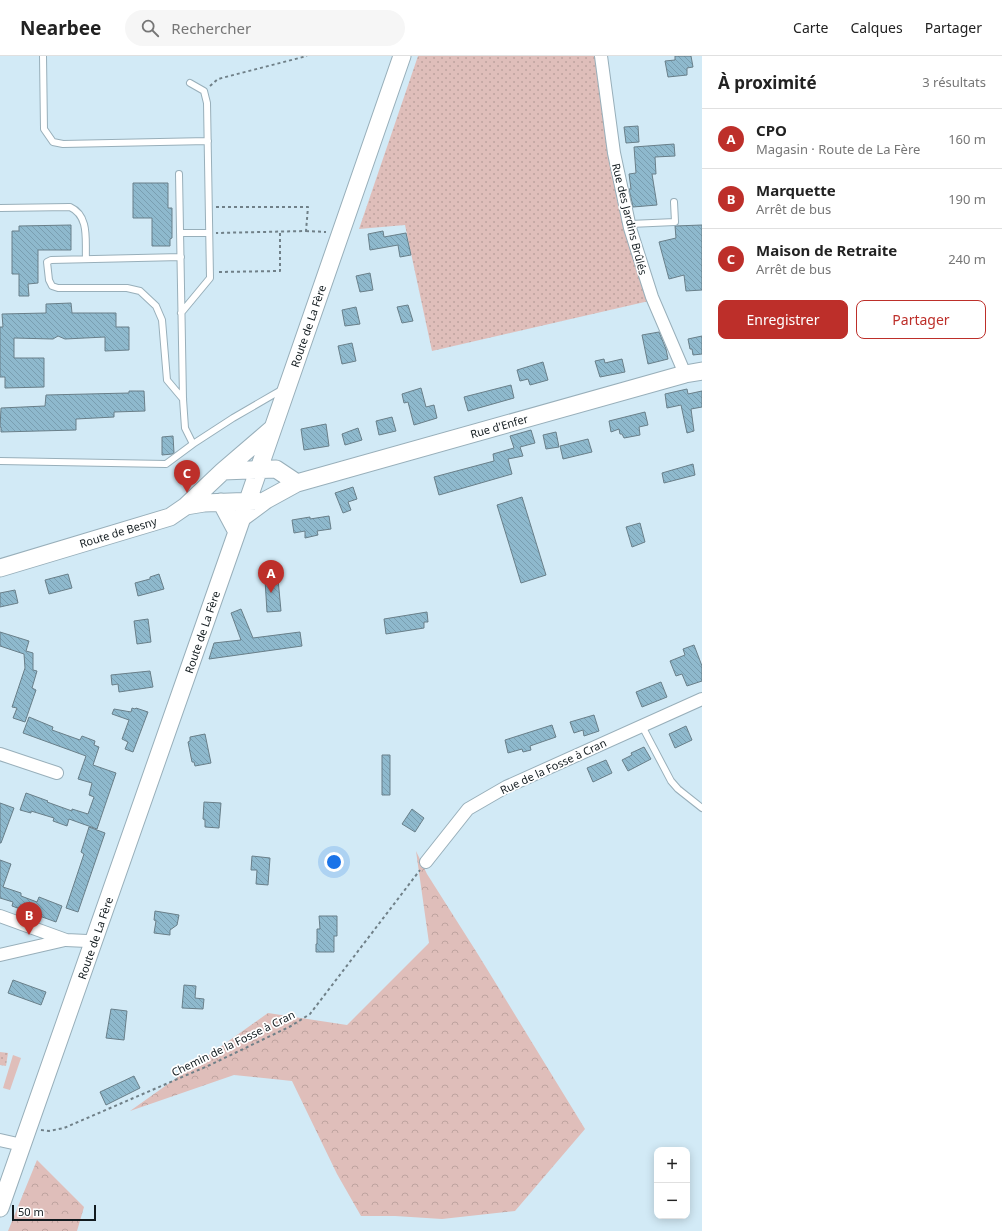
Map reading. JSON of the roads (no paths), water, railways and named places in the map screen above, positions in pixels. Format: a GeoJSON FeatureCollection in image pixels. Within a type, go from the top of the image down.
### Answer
{"type":"FeatureCollection","features":[{"type":"Feature","properties":{"kind":"main road","name":"Route de La Fère"},"geometry":{"type":"LineString","coordinates":[[0,1208],[274,428],[402,56]]}},
{"type":"Feature","properties":{"kind":"main road","name":"Rue d'Enfer"},"geometry":{"type":"LineString","coordinates":[[240,525],[266,500],[297,483],[685,374],[702,371]]}},
{"type":"Feature","properties":{"kind":"main road","name":"Route de Besny"},"geometry":{"type":"LineString","coordinates":[[0,568],[170,517],[186,506],[223,471],[274,428]]}},
{"type":"Feature","properties":{"kind":"main road"},"geometry":{"type":"LineString","coordinates":[[266,448],[276,469],[297,483]]}},
{"type":"Feature","properties":{"kind":"main road"},"geometry":{"type":"LineString","coordinates":[[223,471],[276,469]]}},
{"type":"Feature","properties":{"kind":"main road"},"geometry":{"type":"LineString","coordinates":[[186,506],[204,503],[266,500]]}},
{"type":"Feature","properties":{"kind":"main road"},"geometry":{"type":"LineString","coordinates":[[221,502],[240,525]]}},
{"type":"Feature","properties":{"kind":"street","name":"Rue des Jardins Brûlés"},"geometry":{"type":"LineString","coordinates":[[601,56],[615,159],[630,224],[650,291],[685,374]]}},
{"type":"Feature","properties":{"kind":"street","name":"Rue de la Fosse à Cran"},"geometry":{"type":"LineString","coordinates":[[426,862],[468,808],[506,787],[702,699]]}},
{"type":"Feature","properties":{"kind":"street"},"geometry":{"type":"LineString","coordinates":[[0,754],[57,773]]}},
{"type":"Feature","properties":{"kind":"street"},"geometry":{"type":"LineString","coordinates":[[0,916],[66,940]]}},
{"type":"Feature","properties":{"kind":"street"},"geometry":{"type":"LineString","coordinates":[[0,955],[66,940],[87,941],[93,943]]}},
{"type":"Feature","properties":{"kind":"street"},"geometry":{"type":"LineString","coordinates":[[0,1140],[22,1145]]}},
{"type":"Feature","properties":{"kind":"lane"},"geometry":{"type":"LineString","coordinates":[[43,56],[44,129],[53,142],[63,144],[208,141]]}},
{"type":"Feature","properties":{"kind":"lane"},"geometry":{"type":"LineString","coordinates":[[182,313],[210,278],[207,103],[204,91],[190,83]]}},
{"type":"Feature","properties":{"kind":"lane"},"geometry":{"type":"LineString","coordinates":[[179,174],[183,399],[185,428],[193,444]]}},
{"type":"Feature","properties":{"kind":"lane"},"geometry":{"type":"LineString","coordinates":[[630,224],[675,222],[674,202]]}},
{"type":"Feature","properties":{"kind":"lane"},"geometry":{"type":"LineString","coordinates":[[0,208],[70,207],[81,215],[85,226],[86,259]]}},
{"type":"Feature","properties":{"kind":"lane"},"geometry":{"type":"LineString","coordinates":[[180,233],[209,233]]}},
{"type":"Feature","properties":{"kind":"lane"},"geometry":{"type":"LineString","coordinates":[[181,257],[51,260],[48,262],[49,280],[52,286],[58,288],[127,288],[140,291],[156,306],[162,320],[167,380],[183,399]]}},
{"type":"Feature","properties":{"kind":"lane"},"geometry":{"type":"LineString","coordinates":[[0,461],[166,464],[193,444],[233,418],[288,387]]}},
{"type":"Feature","properties":{"kind":"lane"},"geometry":{"type":"LineString","coordinates":[[642,726],[671,782],[702,808]]}},
{"type":"Feature","properties":{"kind":"place","name":"Maison de Retraite"},"geometry":{"type":"Point","coordinates":[187,493]}},
{"type":"Feature","properties":{"kind":"place","name":"CPO"},"geometry":{"type":"Point","coordinates":[271,593]}},
{"type":"Feature","properties":{"kind":"place","name":"Marquette"},"geometry":{"type":"Point","coordinates":[29,935]}}]}
